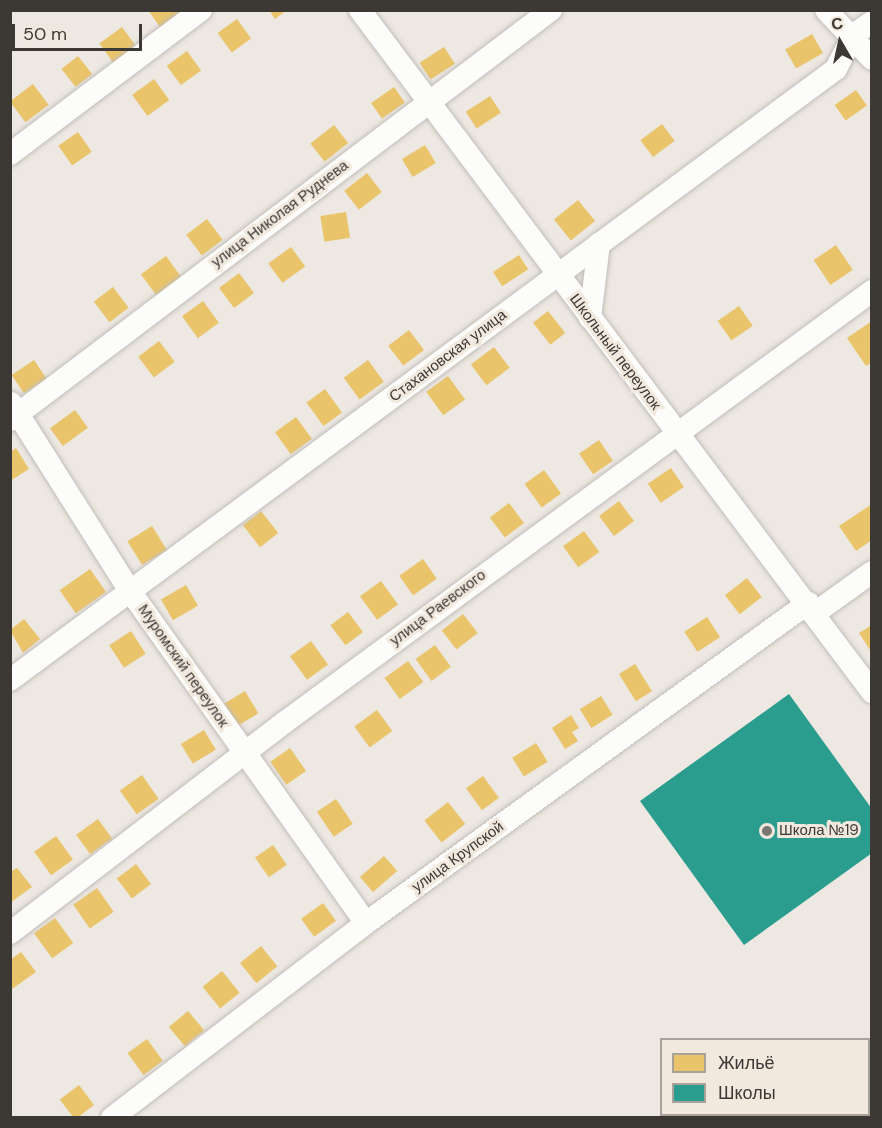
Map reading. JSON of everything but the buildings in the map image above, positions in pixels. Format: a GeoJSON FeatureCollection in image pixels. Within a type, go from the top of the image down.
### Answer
{"type":"FeatureCollection","features":[{"type":"Feature","properties":{"kind":"street"},"geometry":{"type":"LineString","coordinates":[[10,154],[201,10]]}},
{"type":"Feature","properties":{"kind":"street","name":"Школьный переулок"},"geometry":{"type":"LineString","coordinates":[[360,10],[872,692]]}},
{"type":"Feature","properties":{"kind":"street","name":"улица Николая Руднева"},"geometry":{"type":"LineString","coordinates":[[13,412],[551,10]]}},
{"type":"Feature","properties":{"kind":"street"},"geometry":{"type":"LineString","coordinates":[[826,10],[862,28],[872,58]]}},
{"type":"Feature","properties":{"kind":"street","name":"Стахановская улица"},"geometry":{"type":"LineString","coordinates":[[10,680],[836,69],[862,28]]}},
{"type":"Feature","properties":{"kind":"street"},"geometry":{"type":"LineString","coordinates":[[590,318],[599,244]]}},
{"type":"Feature","properties":{"kind":"street","name":"улица Раевского"},"geometry":{"type":"LineString","coordinates":[[10,933],[677,433],[872,291]]}},
{"type":"Feature","properties":{"kind":"street","name":"Муромский переулок"},"geometry":{"type":"LineString","coordinates":[[13,412],[130,591],[366,923]]}},
{"type":"Feature","properties":{"kind":"street","name":"улица Крупской"},"geometry":{"type":"LineString","coordinates":[[112,1118],[366,923],[811,608],[872,572]]}},
{"type":"Feature","properties":{"kind":"place","name":"Школа №19"},"geometry":{"type":"Point","coordinates":[767,831]}}]}
